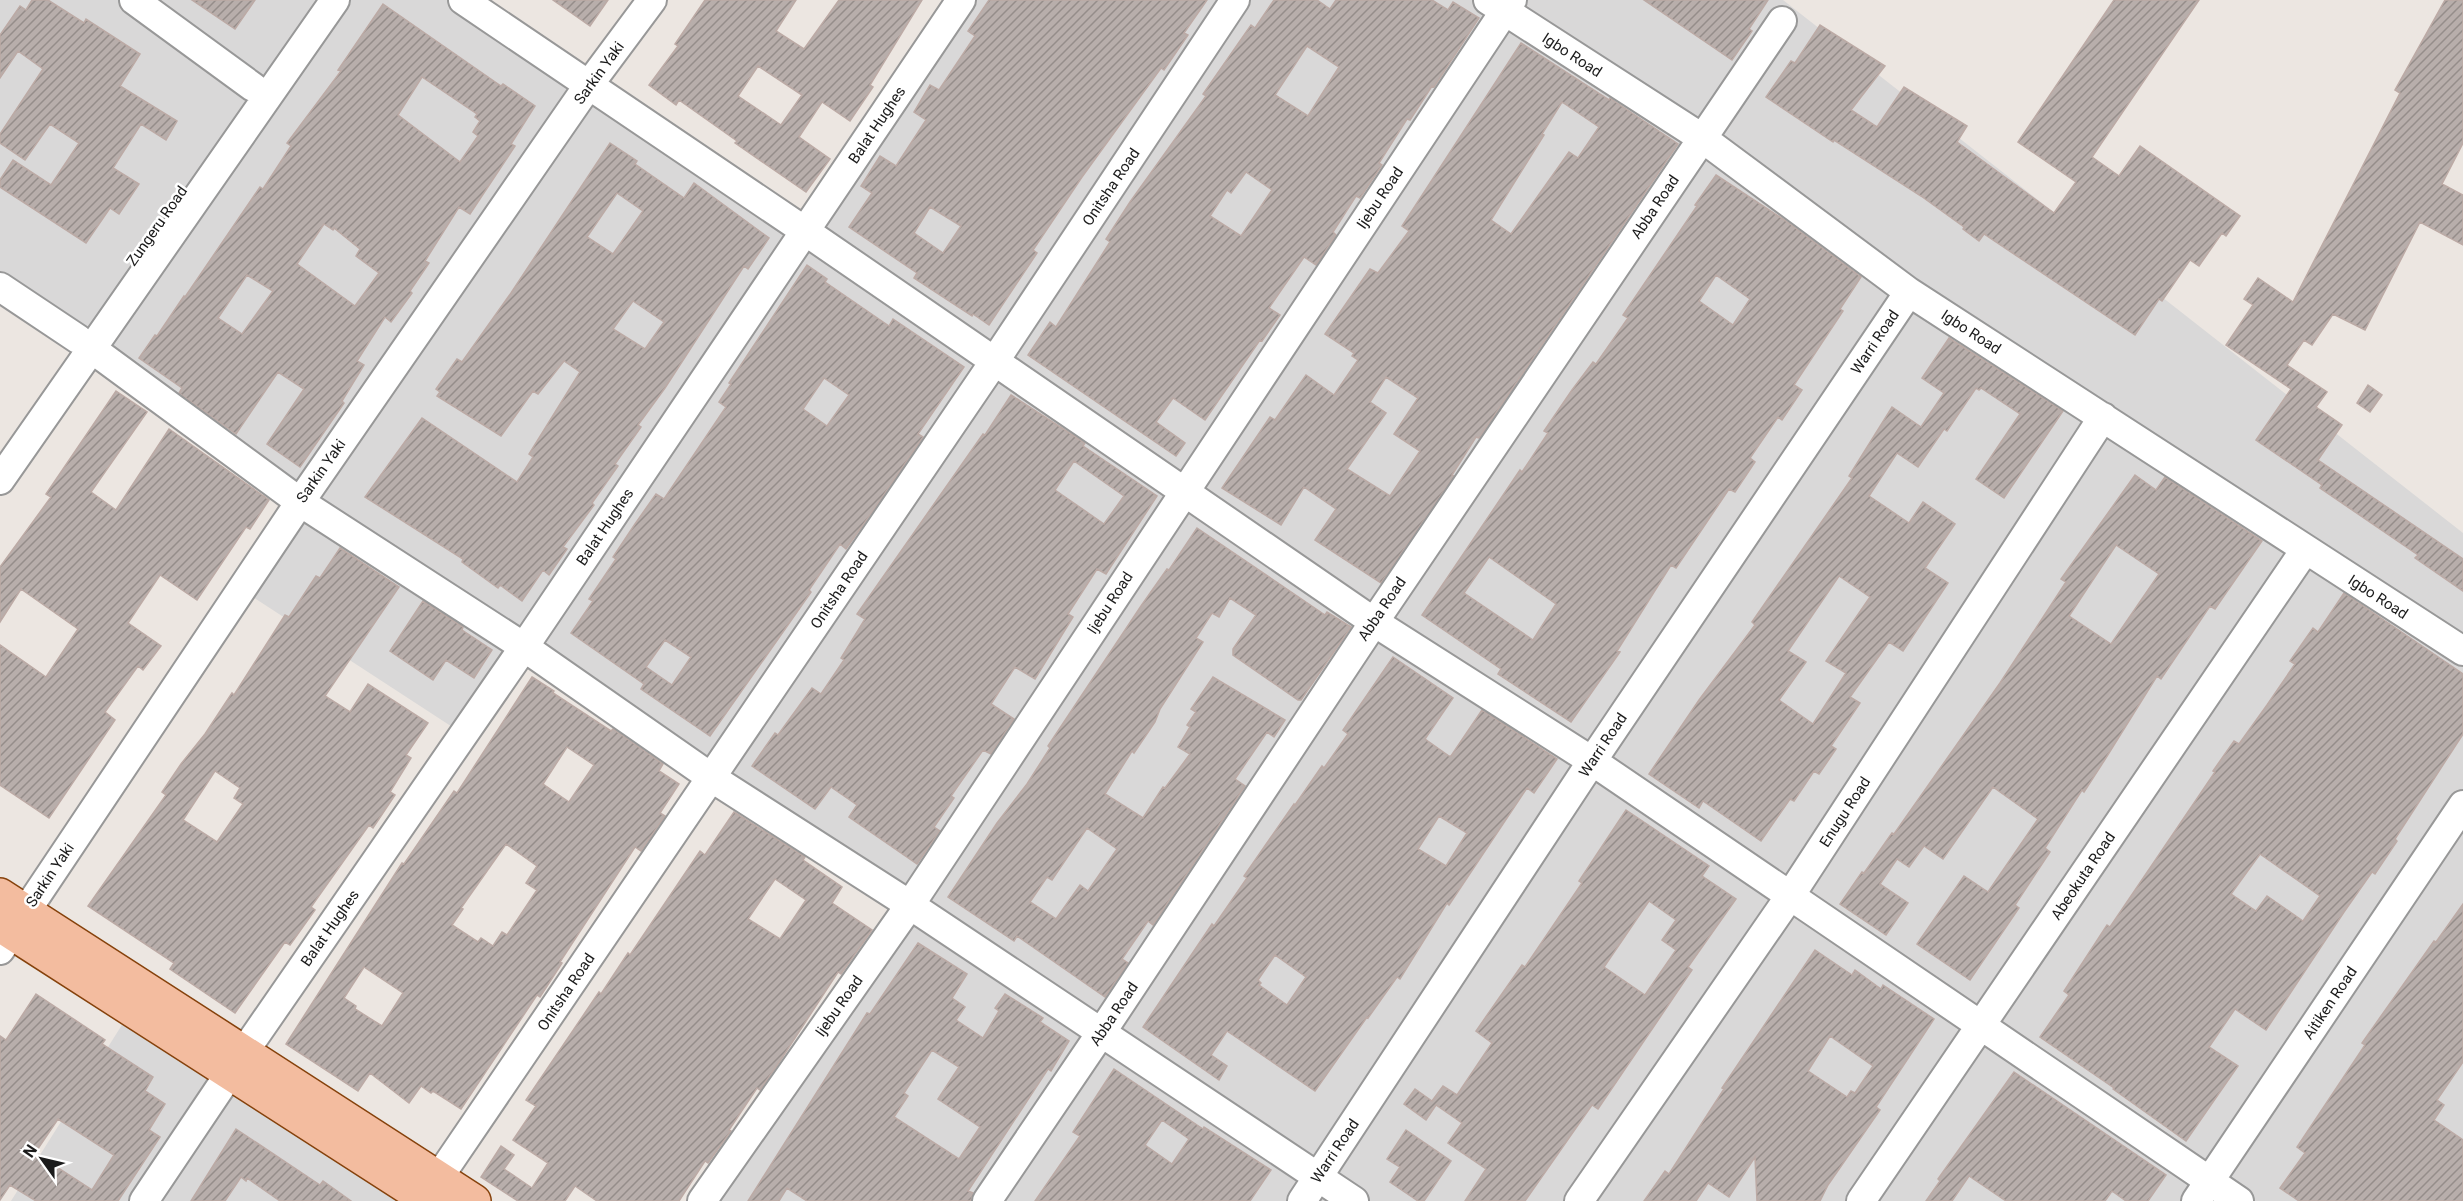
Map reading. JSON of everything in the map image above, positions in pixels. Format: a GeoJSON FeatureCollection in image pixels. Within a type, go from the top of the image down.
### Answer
{"type":"FeatureCollection","features":[{"type":"Feature","properties":{"kind":"main road"},"geometry":{"type":"LineString","coordinates":[[8,923],[237,1062],[434,1189],[474,1201]]}},
{"type":"Feature","properties":{"kind":"street"},"geometry":{"type":"LineString","coordinates":[[134,0],[253,87]]}},
{"type":"Feature","properties":{"kind":"street","name":"Zungeru Road"},"geometry":{"type":"LineString","coordinates":[[0,451],[85,344],[253,87],[313,0]]}},
{"type":"Feature","properties":{"kind":"street"},"geometry":{"type":"LineString","coordinates":[[0,480],[85,344],[335,0]]}},
{"type":"Feature","properties":{"kind":"street"},"geometry":{"type":"LineString","coordinates":[[464,0],[1374,622],[1592,761],[1981,1026],[2203,1191],[2239,1201]]}},
{"type":"Feature","properties":{"kind":"street","name":"Sarkin Yaki"},"geometry":{"type":"LineString","coordinates":[[8,923],[588,86],[652,0]]}},
{"type":"Feature","properties":{"kind":"street","name":"Balat Hughes"},"geometry":{"type":"LineString","coordinates":[[144,1201],[524,646],[961,0]]}},
{"type":"Feature","properties":{"kind":"street","name":"Onitsha Road"},"geometry":{"type":"LineString","coordinates":[[434,1189],[994,362],[1235,0]]}},
{"type":"Feature","properties":{"kind":"street","name":"Igbo Road"},"geometry":{"type":"LineString","coordinates":[[1502,4],[1702,138],[1909,292],[2463,651]]}},
{"type":"Feature","properties":{"kind":"street","name":"Ijebu Road"},"geometry":{"type":"LineString","coordinates":[[702,1201],[910,905],[1502,4]]}},
{"type":"Feature","properties":{"kind":"street","name":"Abba Road"},"geometry":{"type":"LineString","coordinates":[[987,1201],[1374,622],[1782,21]]}},
{"type":"Feature","properties":{"kind":"street"},"geometry":{"type":"LineString","coordinates":[[0,287],[85,344],[300,502],[524,646],[712,778],[910,905],[1354,1201]]}},
{"type":"Feature","properties":{"kind":"street","name":"Warri Road"},"geometry":{"type":"LineString","coordinates":[[1302,1201],[1592,761],[1909,292]]}},
{"type":"Feature","properties":{"kind":"street","name":"Enugu Road"},"geometry":{"type":"LineString","coordinates":[[1579,1201],[1790,896],[2103,417]]}},
{"type":"Feature","properties":{"kind":"street","name":"Abeokuta Road"},"geometry":{"type":"LineString","coordinates":[[1861,1201],[2305,550]]}},
{"type":"Feature","properties":{"kind":"street","name":"Aitiken Road"},"geometry":{"type":"LineString","coordinates":[[2203,1191],[2463,805]]}},
{"type":"Feature","properties":{"kind":"shaded area"},"geometry":{"type":"Polygon","coordinates":[[[0,0],[490,0],[814,231],[966,0],[1783,0],[2463,533],[2463,1201],[696,1201],[906,892],[536,659],[460,732],[245,592],[309,511],[0,279],[0,0]]]}},
{"type":"Feature","properties":{"kind":"shaded area"},"geometry":{"type":"Polygon","coordinates":[[[137,1001],[469,1201],[11,1201],[137,1001]]]}},
{"type":"Feature","properties":{"kind":"building"},"geometry":{"type":"Polygon","coordinates":[[[32,0],[48,0],[84,23],[86,19],[140,54],[120,86],[177,121],[166,140],[141,124],[113,168],[139,184],[119,214],[110,208],[86,243],[0,187],[0,180],[13,160],[51,185],[79,143],[50,124],[25,160],[0,143],[0,134],[43,69],[18,51],[0,78],[0,35],[20,6],[26,10],[32,0]]]}},
{"type":"Feature","properties":{"kind":"building"},"geometry":{"type":"Polygon","coordinates":[[[192,0],[255,0],[235,29],[192,0]]]}},
{"type":"Feature","properties":{"kind":"building"},"geometry":{"type":"Polygon","coordinates":[[[553,0],[608,0],[590,26],[553,0]]]}},
{"type":"Feature","properties":{"kind":"building"},"geometry":{"type":"Polygon","coordinates":[[[705,0],[796,0],[776,31],[804,49],[839,0],[922,0],[870,85],[873,87],[850,121],[822,102],[799,137],[830,159],[806,192],[735,143],[737,141],[679,100],[676,105],[649,85],[678,46],[675,44],[705,0]],[[758,66],[738,96],[781,125],[802,95],[758,66]]]}},
{"type":"Feature","properties":{"kind":"building"},"geometry":{"type":"Polygon","coordinates":[[[989,0],[1207,0],[1184,33],[1188,35],[1164,70],[1161,68],[1082,177],[1033,250],[1037,253],[989,325],[914,278],[917,273],[849,227],[872,193],[861,186],[880,156],[896,166],[926,120],[914,112],[930,85],[939,90],[975,36],[968,31],[989,0]],[[930,207],[914,233],[943,253],[961,226],[930,207]]]}},
{"type":"Feature","properties":{"kind":"building"},"geometry":{"type":"Polygon","coordinates":[[[1274,0],[1317,0],[1330,9],[1336,0],[1432,0],[1448,10],[1453,2],[1479,18],[1434,87],[1432,86],[1410,120],[1407,119],[1379,163],[1382,165],[1360,198],[1356,196],[1333,232],[1336,235],[1316,265],[1304,257],[1269,308],[1280,315],[1205,420],[1173,398],[1156,422],[1185,443],[1176,456],[1028,355],[1050,322],[1056,327],[1110,242],[1106,239],[1130,202],[1206,96],[1203,94],[1251,25],[1255,28],[1274,0]],[[1307,46],[1275,95],[1308,116],[1339,67],[1307,46]],[[1246,172],[1231,193],[1227,190],[1210,216],[1241,236],[1272,190],[1246,172]]]}},
{"type":"Feature","properties":{"kind":"building"},"geometry":{"type":"Polygon","coordinates":[[[1644,0],[1768,0],[1749,29],[1752,31],[1732,60],[1644,0]]]}},
{"type":"Feature","properties":{"kind":"building"},"geometry":{"type":"Polygon","coordinates":[[[2114,0],[2199,0],[2092,157],[2119,176],[2140,146],[2240,216],[2226,236],[2222,233],[2199,266],[2190,260],[2162,301],[2159,299],[2135,335],[1984,234],[1979,241],[1963,229],[1964,227],[1921,196],[1834,140],[1833,142],[1766,97],[1791,61],[1795,63],[1820,25],[1885,66],[1851,110],[1877,127],[1904,87],[1967,126],[1957,142],[2054,213],[2076,182],[2018,142],[2114,0]]]}},
{"type":"Feature","properties":{"kind":"building"},"geometry":{"type":"Polygon","coordinates":[[[2445,0],[2463,0],[2463,143],[2442,184],[2463,195],[2463,245],[2420,222],[2365,330],[2333,314],[2312,345],[2304,340],[2287,365],[2327,392],[2316,407],[2342,425],[2318,460],[2463,559],[2463,591],[2415,558],[2418,555],[2320,488],[2322,485],[2256,440],[2291,389],[2226,345],[2253,305],[2244,299],[2258,278],[2293,302],[2400,93],[2395,90],[2445,0]]]}},
{"type":"Feature","properties":{"kind":"building"},"geometry":{"type":"Polygon","coordinates":[[[383,4],[501,86],[503,84],[535,106],[511,144],[515,146],[470,214],[459,207],[425,261],[429,263],[410,291],[412,293],[391,322],[385,317],[357,361],[364,365],[342,401],[344,403],[300,467],[267,444],[304,389],[278,372],[236,434],[179,393],[182,388],[139,358],[185,297],[260,187],[263,189],[291,146],[287,143],[341,71],[338,70],[383,4]],[[422,77],[398,115],[460,162],[478,136],[473,132],[480,121],[475,117],[477,114],[422,77]],[[324,224],[297,264],[355,306],[379,273],[356,256],[360,249],[334,228],[333,230],[324,224]],[[247,275],[218,318],[242,334],[273,291],[247,275]]]}},
{"type":"Feature","properties":{"kind":"building"},"geometry":{"type":"Polygon","coordinates":[[[1521,43],[1609,100],[1610,98],[1678,144],[1479,438],[1476,437],[1452,475],[1454,476],[1381,583],[1315,540],[1336,509],[1304,487],[1281,525],[1222,488],[1270,417],[1275,420],[1306,375],[1334,395],[1358,360],[1352,356],[1354,353],[1325,334],[1370,269],[1378,273],[1409,231],[1402,226],[1521,43]],[[1562,102],[1491,220],[1511,234],[1569,152],[1578,158],[1599,127],[1562,102]],[[1386,377],[1370,402],[1386,413],[1347,469],[1390,496],[1420,451],[1394,434],[1418,398],[1386,377]]]}},
{"type":"Feature","properties":{"kind":"building"},"geometry":{"type":"Polygon","coordinates":[[[610,143],[637,161],[635,164],[684,198],[694,183],[769,238],[748,269],[744,266],[665,388],[638,425],[641,427],[615,464],[618,466],[592,503],[594,505],[563,547],[567,549],[549,575],[543,570],[522,601],[500,585],[498,588],[462,562],[463,559],[365,497],[422,418],[517,482],[533,457],[529,454],[580,372],[564,361],[538,394],[533,391],[501,436],[437,396],[440,392],[436,389],[457,359],[462,362],[511,293],[610,143]],[[617,193],[587,237],[613,254],[643,211],[617,193]],[[633,301],[613,329],[645,349],[664,322],[633,301]]]}},
{"type":"Feature","properties":{"kind":"building"},"geometry":{"type":"Polygon","coordinates":[[[1716,175],[1786,221],[1861,277],[1840,309],[1843,311],[1794,385],[1802,390],[1782,420],[1778,417],[1750,458],[1755,462],[1735,492],[1729,489],[1676,568],[1671,565],[1617,651],[1620,652],[1571,722],[1498,674],[1501,669],[1422,615],[1520,470],[1522,472],[1548,433],[1544,431],[1572,390],[1593,362],[1596,364],[1628,318],[1623,315],[1697,206],[1695,205],[1716,175]],[[1716,275],[1699,301],[1733,325],[1750,299],[1716,275]],[[1489,557],[1464,593],[1533,640],[1556,604],[1489,557]]]}},
{"type":"Feature","properties":{"kind":"building"},"geometry":{"type":"Polygon","coordinates":[[[807,265],[827,279],[825,282],[889,326],[893,319],[964,367],[918,434],[923,437],[875,508],[846,549],[840,544],[809,590],[811,592],[710,736],[641,689],[644,684],[571,633],[593,601],[589,599],[616,559],[613,557],[635,524],[656,494],[664,499],[726,407],[719,402],[731,384],[729,383],[807,265]],[[824,378],[803,409],[827,426],[849,395],[824,378]],[[665,640],[646,667],[672,685],[691,657],[665,640]]]}},
{"type":"Feature","properties":{"kind":"building"},"geometry":{"type":"Polygon","coordinates":[[[1949,338],[2063,411],[2004,498],[1976,479],[2020,414],[1981,388],[1979,390],[1976,388],[1947,431],[1944,429],[1918,467],[1897,453],[1869,496],[1909,523],[1923,502],[1955,524],[1925,568],[1948,583],[1903,651],[1889,642],[1850,697],[1860,703],[1831,746],[1836,749],[1819,774],[1814,771],[1794,801],[1790,799],[1761,841],[1703,801],[1699,808],[1649,774],[1699,700],[1755,625],[1752,622],[1852,478],[1849,476],[1892,407],[1921,427],[1944,393],[1922,378],[1949,338]],[[1839,576],[1788,651],[1806,662],[1779,700],[1813,724],[1846,673],[1826,661],[1870,597],[1839,576]]]}},
{"type":"Feature","properties":{"kind":"building"},"geometry":{"type":"Polygon","coordinates":[[[2368,385],[2382,395],[2370,412],[2357,403],[2368,385]]]}},
{"type":"Feature","properties":{"kind":"building"},"geometry":{"type":"Polygon","coordinates":[[[116,391],[147,412],[91,492],[116,510],[169,429],[269,500],[250,529],[246,527],[197,600],[160,575],[128,623],[161,646],[143,670],[138,666],[105,712],[115,720],[49,818],[0,785],[0,645],[46,677],[78,629],[21,589],[0,622],[0,567],[51,497],[46,494],[116,391]]]}},
{"type":"Feature","properties":{"kind":"building"},"geometry":{"type":"Polygon","coordinates":[[[1011,395],[1085,443],[1083,446],[1157,496],[1106,574],[1097,569],[1068,614],[1073,617],[1035,679],[1015,667],[991,704],[1014,719],[991,754],[983,750],[951,796],[954,798],[934,827],[940,831],[917,864],[849,817],[857,805],[831,787],[815,809],[752,766],[775,733],[778,735],[812,688],[821,694],[844,660],[841,658],[865,619],[857,614],[983,434],[985,435],[1011,395]],[[1074,461],[1055,490],[1104,524],[1124,496],[1074,461]]]}},
{"type":"Feature","properties":{"kind":"building"},"geometry":{"type":"Polygon","coordinates":[[[2135,475],[2156,490],[2165,477],[2262,541],[2215,609],[2210,606],[2161,679],[2157,676],[2084,792],[2082,790],[2045,848],[2050,852],[2015,905],[2019,908],[1970,980],[1917,944],[1964,876],[1988,892],[2038,819],[1993,787],[1943,859],[1924,846],[1909,867],[1897,859],[1880,884],[1908,903],[1886,935],[1840,904],[1892,833],[1894,834],[2000,683],[2066,582],[2061,579],[2135,475]],[[2116,545],[2069,616],[2111,644],[2159,574],[2116,545]]]}},
{"type":"Feature","properties":{"kind":"building"},"geometry":{"type":"Polygon","coordinates":[[[1197,528],[1325,615],[1327,612],[1351,627],[1301,700],[1298,700],[1233,655],[1233,649],[1256,615],[1230,598],[1219,617],[1212,613],[1196,638],[1203,642],[1160,709],[1155,722],[1134,753],[1132,751],[1105,794],[1143,818],[1163,787],[1165,788],[1190,754],[1178,747],[1190,727],[1187,725],[1196,712],[1191,709],[1213,677],[1285,720],[1274,737],[1267,732],[1235,779],[1245,786],[1153,925],[1148,921],[1122,959],[1128,963],[1105,997],[1017,936],[1014,941],[948,897],[997,823],[1027,784],[1050,748],[1048,746],[1141,606],[1167,569],[1169,570],[1197,528]],[[1087,828],[1052,880],[1047,877],[1030,902],[1056,919],[1080,885],[1088,891],[1117,849],[1087,828]]]}},
{"type":"Feature","properties":{"kind":"building"},"geometry":{"type":"Polygon","coordinates":[[[340,548],[399,587],[325,696],[350,712],[368,684],[428,723],[406,755],[411,758],[390,792],[395,795],[373,828],[369,825],[311,907],[315,910],[290,945],[285,942],[235,1013],[170,969],[174,963],[88,906],[166,795],[162,792],[232,693],[234,695],[285,615],[289,617],[316,576],[320,578],[340,548]],[[215,771],[183,820],[217,842],[243,804],[234,798],[240,788],[215,771]]]}},
{"type":"Feature","properties":{"kind":"building"},"geometry":{"type":"Polygon","coordinates":[[[2344,593],[2463,674],[2463,734],[2395,839],[2397,841],[2375,874],[2372,872],[2344,912],[2266,1030],[2235,1009],[2209,1047],[2238,1066],[2186,1141],[2040,1037],[2069,995],[2064,991],[2107,925],[2110,927],[2234,741],[2239,744],[2267,705],[2295,664],[2290,661],[2313,628],[2318,632],[2344,593]],[[2260,854],[2231,894],[2256,911],[2267,896],[2303,921],[2320,896],[2260,854]]]}},
{"type":"Feature","properties":{"kind":"building"},"geometry":{"type":"Polygon","coordinates":[[[423,601],[463,627],[462,630],[492,650],[474,678],[446,660],[433,680],[390,651],[423,601]]]}},
{"type":"Feature","properties":{"kind":"building"},"geometry":{"type":"Polygon","coordinates":[[[1393,657],[1453,698],[1425,739],[1449,756],[1482,710],[1557,759],[1534,793],[1527,788],[1449,905],[1447,903],[1400,979],[1397,977],[1315,1091],[1227,1031],[1211,1055],[1227,1066],[1219,1080],[1143,1027],[1212,924],[1214,926],[1247,878],[1244,876],[1294,804],[1348,734],[1343,730],[1393,657]],[[1439,816],[1418,849],[1446,866],[1467,833],[1439,816]],[[1275,955],[1258,980],[1261,983],[1259,985],[1287,1005],[1306,977],[1275,955]]]}},
{"type":"Feature","properties":{"kind":"building"},"geometry":{"type":"Polygon","coordinates":[[[532,677],[663,764],[659,771],[679,784],[660,813],[665,816],[641,851],[635,847],[560,962],[562,963],[540,997],[537,995],[461,1109],[421,1086],[409,1103],[370,1073],[358,1091],[286,1044],[402,863],[404,864],[454,791],[457,793],[532,677]],[[567,747],[543,784],[569,802],[594,765],[567,747]],[[506,844],[461,908],[463,909],[452,925],[478,942],[481,938],[493,946],[502,932],[507,935],[537,890],[526,883],[537,866],[506,844]],[[364,967],[344,998],[356,1006],[355,1009],[382,1026],[403,993],[364,967]]]}},
{"type":"Feature","properties":{"kind":"building"},"geometry":{"type":"Polygon","coordinates":[[[1626,810],[1709,866],[1702,876],[1736,899],[1688,967],[1692,970],[1598,1109],[1592,1105],[1525,1201],[1465,1201],[1486,1169],[1448,1143],[1462,1123],[1436,1105],[1426,1120],[1404,1104],[1415,1089],[1432,1101],[1443,1086],[1457,1095],[1492,1043],[1476,1031],[1522,965],[1525,967],[1582,883],[1579,881],[1626,810]],[[1649,901],[1604,967],[1645,995],[1676,950],[1662,940],[1676,920],[1649,901]]]}},
{"type":"Feature","properties":{"kind":"building"},"geometry":{"type":"Polygon","coordinates":[[[734,812],[805,857],[803,860],[842,887],[832,903],[872,930],[841,974],[838,972],[760,1090],[757,1088],[729,1130],[731,1131],[708,1163],[705,1161],[679,1201],[597,1201],[575,1186],[565,1201],[518,1201],[481,1177],[501,1146],[514,1155],[504,1169],[532,1188],[548,1163],[513,1140],[536,1106],[526,1100],[599,992],[601,994],[628,953],[630,955],[700,851],[705,855],[734,812]],[[775,879],[748,919],[780,939],[806,900],[775,879]]]}},
{"type":"Feature","properties":{"kind":"building"},"geometry":{"type":"Polygon","coordinates":[[[2463,904],[2463,1062],[2437,1100],[2444,1105],[2434,1120],[2463,1140],[2463,1201],[2299,1201],[2280,1188],[2305,1153],[2297,1147],[2365,1045],[2362,1043],[2463,904]]]}},
{"type":"Feature","properties":{"kind":"building"},"geometry":{"type":"Polygon","coordinates":[[[918,943],[967,974],[952,998],[965,1007],[956,1020],[983,1038],[999,1011],[995,1008],[1005,994],[1043,1018],[1040,1022],[1069,1041],[1051,1071],[1048,1069],[968,1191],[973,1193],[971,1201],[807,1201],[787,1188],[779,1201],[748,1201],[867,1013],[870,1014],[918,943]],[[932,1050],[904,1093],[908,1096],[894,1117],[959,1159],[980,1127],[938,1099],[959,1067],[932,1050]]]}},
{"type":"Feature","properties":{"kind":"building"},"geometry":{"type":"Polygon","coordinates":[[[1815,950],[1852,975],[1855,970],[1881,989],[1883,985],[1934,1019],[1876,1107],[1880,1110],[1828,1185],[1820,1201],[1757,1201],[1755,1157],[1729,1197],[1708,1183],[1696,1201],[1644,1201],[1665,1171],[1669,1174],[1724,1089],[1722,1088],[1815,950]],[[1830,1036],[1808,1071],[1847,1097],[1851,1091],[1855,1093],[1873,1066],[1830,1036]]]}},
{"type":"Feature","properties":{"kind":"building"},"geometry":{"type":"Polygon","coordinates":[[[36,994],[105,1040],[102,1044],[153,1077],[145,1091],[165,1104],[149,1130],[160,1137],[118,1201],[36,1201],[10,1185],[0,1200],[0,1036],[6,1040],[36,994]],[[58,1119],[35,1153],[92,1190],[114,1155],[58,1119]]]}},
{"type":"Feature","properties":{"kind":"building"},"geometry":{"type":"Polygon","coordinates":[[[1114,1069],[1203,1129],[1204,1127],[1271,1170],[1250,1201],[1035,1201],[1080,1136],[1073,1132],[1114,1069]],[[1162,1120],[1145,1145],[1172,1164],[1189,1139],[1162,1120]]]}},
{"type":"Feature","properties":{"kind":"building"},"geometry":{"type":"Polygon","coordinates":[[[2014,1072],[2166,1175],[2148,1201],[2126,1201],[2112,1191],[2105,1201],[2006,1201],[1969,1176],[1952,1201],[1926,1201],[1940,1181],[1938,1179],[2014,1072]]]}},
{"type":"Feature","properties":{"kind":"building"},"geometry":{"type":"Polygon","coordinates":[[[236,1129],[320,1185],[323,1181],[351,1201],[280,1201],[247,1178],[246,1181],[241,1177],[225,1201],[191,1201],[236,1129]]]}},
{"type":"Feature","properties":{"kind":"building"},"geometry":{"type":"Polygon","coordinates":[[[1406,1130],[1451,1161],[1424,1201],[1418,1201],[1390,1182],[1400,1167],[1387,1159],[1406,1130]]]}}]}
